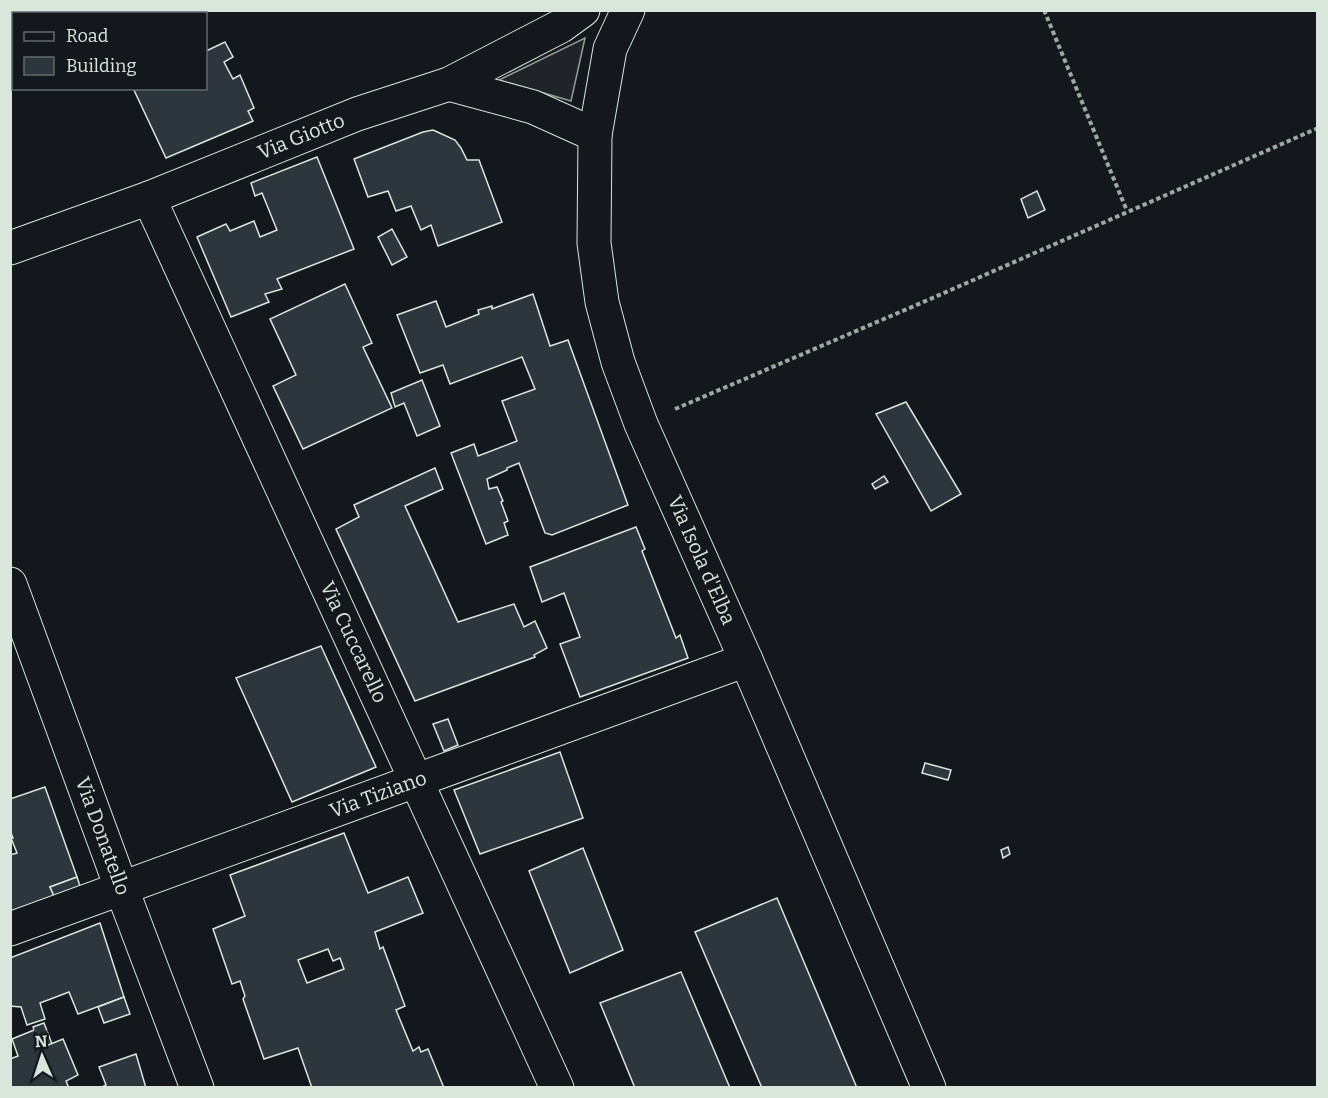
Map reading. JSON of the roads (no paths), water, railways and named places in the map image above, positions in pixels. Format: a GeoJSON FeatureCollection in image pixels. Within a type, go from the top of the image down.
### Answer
{"type":"FeatureCollection","features":[{"type":"Feature","properties":{"kind":"street","name":"Via Giotto"},"geometry":{"type":"LineString","coordinates":[[10,248],[149,198],[357,114],[449,84],[561,26],[583,10]]}},
{"type":"Feature","properties":{"kind":"street","name":"Via Isola d'Elba"},"geometry":{"type":"LineString","coordinates":[[628,10],[610,49],[595,135],[594,243],[602,302],[618,362],[641,424],[746,660],[929,1088]]}},
{"type":"Feature","properties":{"kind":"street"},"geometry":{"type":"LineString","coordinates":[[449,84],[533,107],[595,135]]}},
{"type":"Feature","properties":{"kind":"street","name":"Via Cuccarello"},"geometry":{"type":"LineString","coordinates":[[149,198],[418,780],[557,1088]]}},
{"type":"Feature","properties":{"kind":"street","name":"Via Donatello"},"geometry":{"type":"LineString","coordinates":[[10,584],[197,1088]]}},
{"type":"Feature","properties":{"kind":"street","name":"Via Tiziano"},"geometry":{"type":"LineString","coordinates":[[10,929],[746,660]]}}]}
